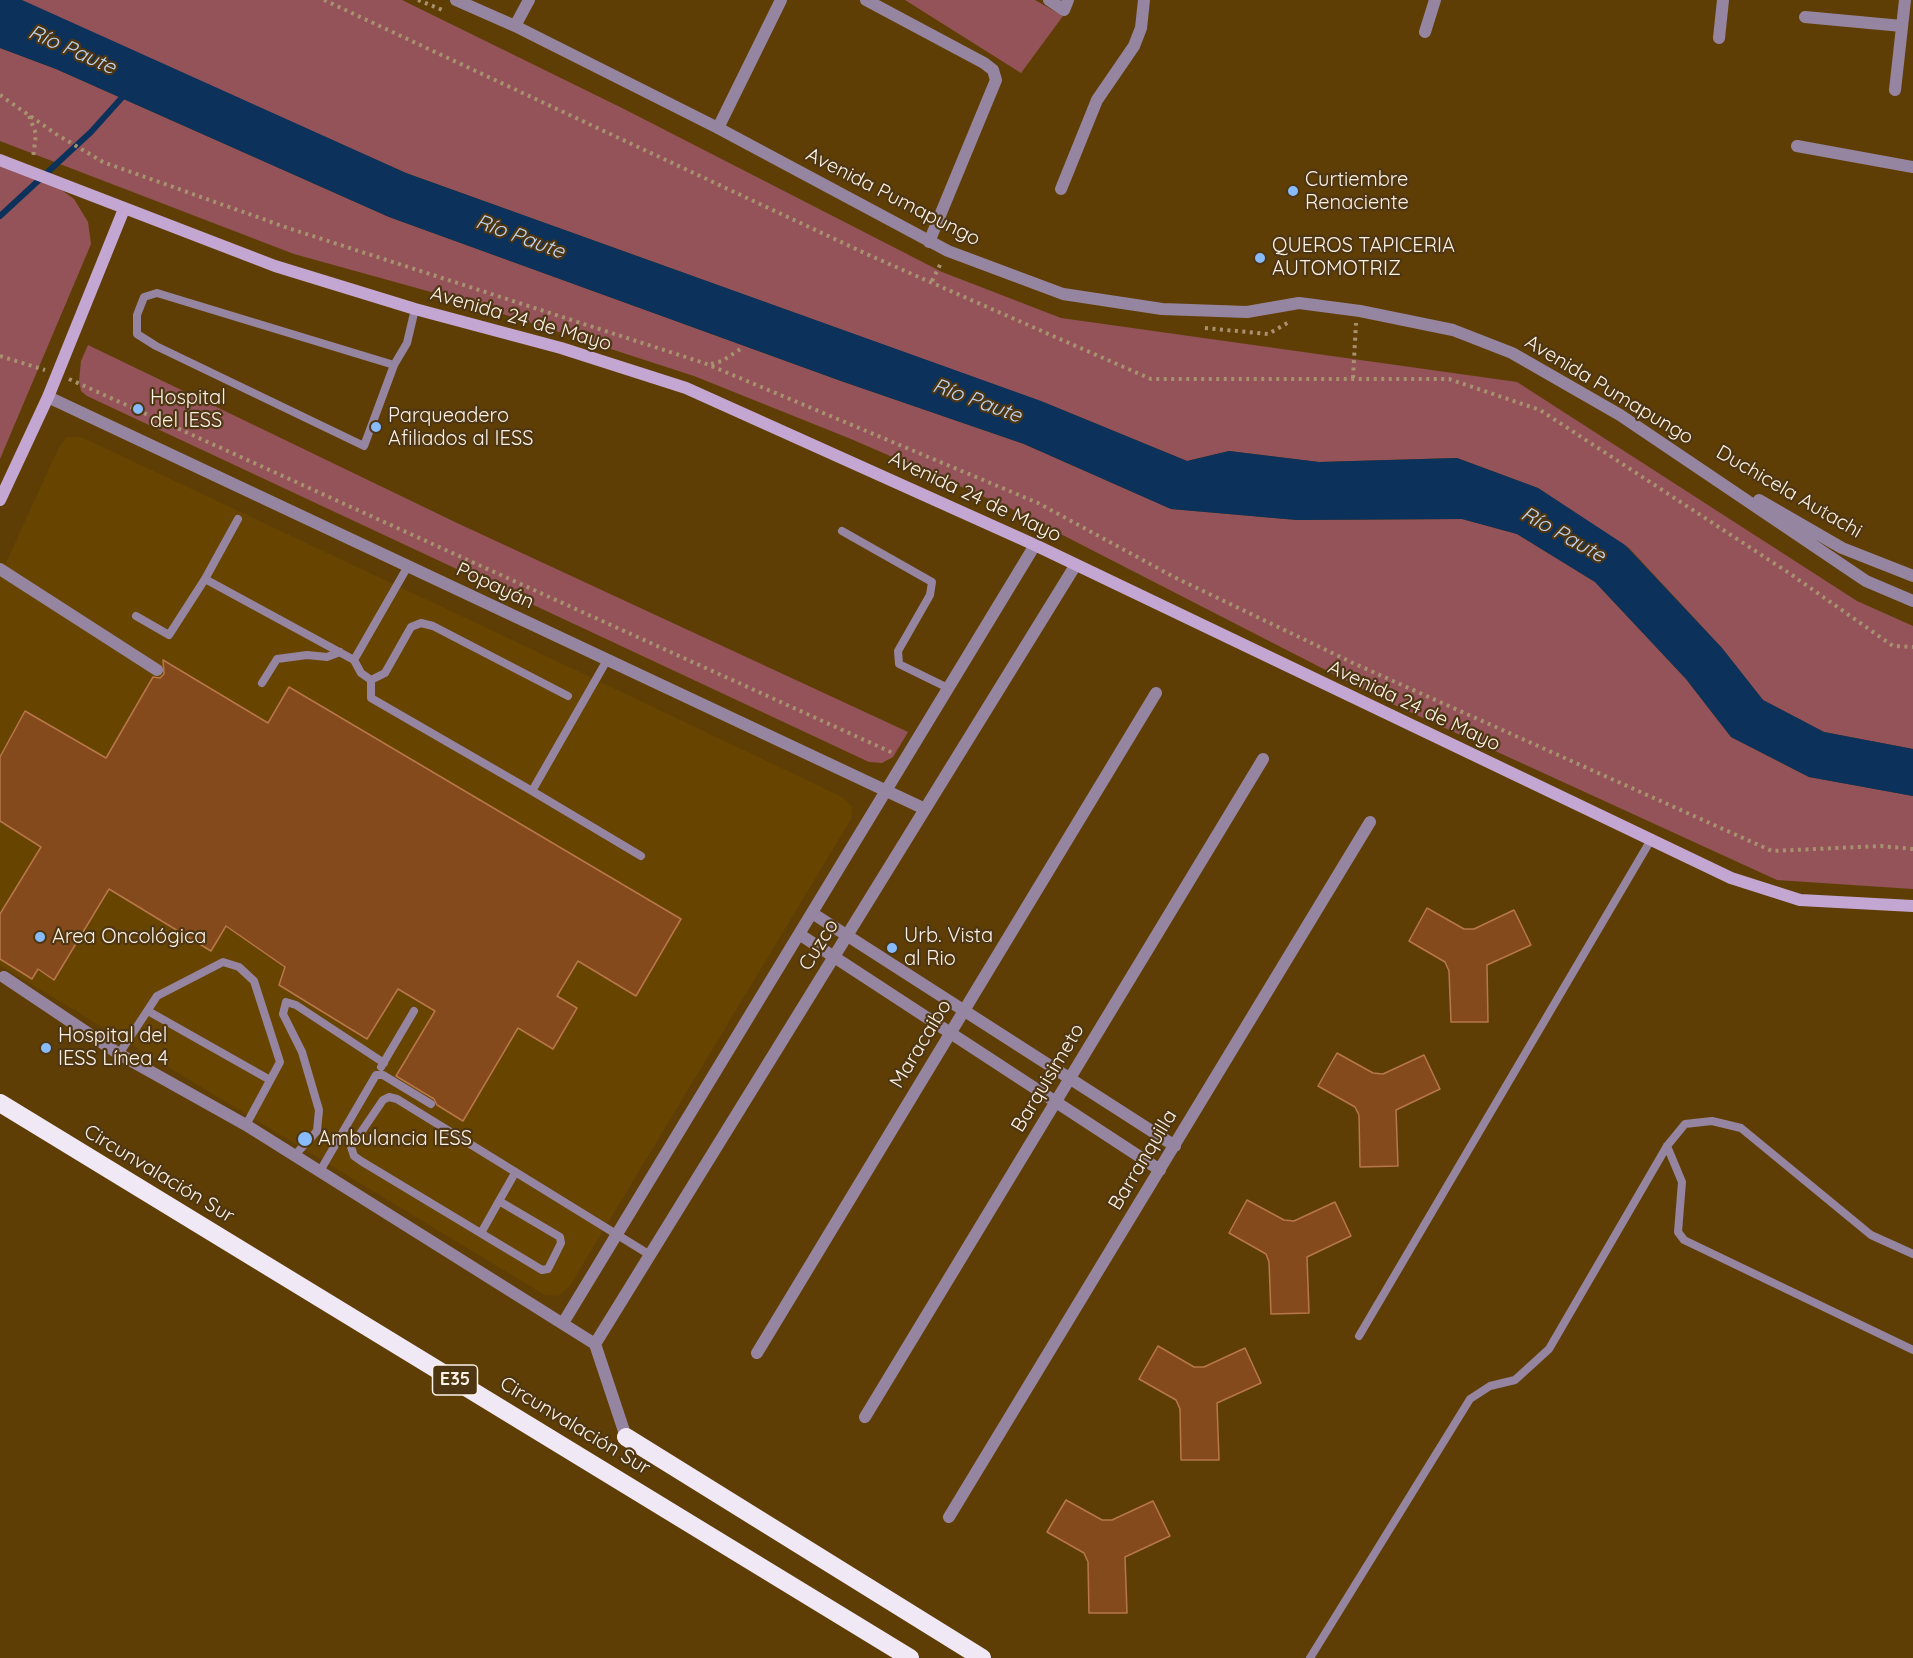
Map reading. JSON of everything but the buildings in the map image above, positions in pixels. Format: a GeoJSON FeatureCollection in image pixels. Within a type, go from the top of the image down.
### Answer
{"type":"FeatureCollection","features":[{"type":"Feature","properties":{"kind":"highway","name":"Circunvalación Sur"},"geometry":{"type":"LineString","coordinates":[[0,1103],[910,1658]]}},
{"type":"Feature","properties":{"kind":"highway","name":"Circunvalación Sur"},"geometry":{"type":"LineString","coordinates":[[626,1437],[982,1658]]}},
{"type":"Feature","properties":{"kind":"main road","name":"Avenida 24 de Mayo"},"geometry":{"type":"LineString","coordinates":[[0,160],[124,210],[275,266],[415,309],[561,348],[686,388],[1035,545],[1075,566],[1652,838],[1731,878],[1800,900],[1913,906]]}},
{"type":"Feature","properties":{"kind":"main road"},"geometry":{"type":"LineString","coordinates":[[0,500],[48,397],[124,210]]}},
{"type":"Feature","properties":{"kind":"street","name":"Avenida Pumapungo"},"geometry":{"type":"LineString","coordinates":[[456,0],[515,26],[718,128],[929,242],[1063,294],[1162,309],[1247,312],[1299,303],[1360,311],[1453,330],[1512,353],[1620,415],[1866,581],[1913,601]]}},
{"type":"Feature","properties":{"kind":"street"},"geometry":{"type":"LineString","coordinates":[[515,26],[529,0]]}},
{"type":"Feature","properties":{"kind":"street"},"geometry":{"type":"LineString","coordinates":[[718,128],[781,0]]}},
{"type":"Feature","properties":{"kind":"street"},"geometry":{"type":"LineString","coordinates":[[866,0],[984,63],[993,70],[996,80],[929,242]]}},
{"type":"Feature","properties":{"kind":"street"},"geometry":{"type":"LineString","coordinates":[[1049,0],[1066,5]]}},
{"type":"Feature","properties":{"kind":"street"},"geometry":{"type":"LineString","coordinates":[[1061,189],[1097,100],[1134,45],[1141,28],[1144,0]]}},
{"type":"Feature","properties":{"kind":"street"},"geometry":{"type":"LineString","coordinates":[[1425,32],[1435,0]]}},
{"type":"Feature","properties":{"kind":"street"},"geometry":{"type":"LineString","coordinates":[[1719,38],[1722,0]]}},
{"type":"Feature","properties":{"kind":"street"},"geometry":{"type":"LineString","coordinates":[[1895,90],[1905,0]]}},
{"type":"Feature","properties":{"kind":"street"},"geometry":{"type":"LineString","coordinates":[[1805,17],[1902,26]]}},
{"type":"Feature","properties":{"kind":"street"},"geometry":{"type":"LineString","coordinates":[[1797,146],[1913,167]]}},
{"type":"Feature","properties":{"kind":"street","name":"Popayán"},"geometry":{"type":"LineString","coordinates":[[48,397],[925,809]]}},
{"type":"Feature","properties":{"kind":"street","name":"Duchicela Autachi"},"geometry":{"type":"LineString","coordinates":[[1620,415],[1842,548],[1913,576]]}},
{"type":"Feature","properties":{"kind":"street","name":"Cuzco"},"geometry":{"type":"LineString","coordinates":[[563,1323],[1035,545]]}},
{"type":"Feature","properties":{"kind":"street","name":"Cuzco"},"geometry":{"type":"LineString","coordinates":[[595,1344],[1075,566]]}},
{"type":"Feature","properties":{"kind":"street"},"geometry":{"type":"LineString","coordinates":[[0,569],[157,670]]}},
{"type":"Feature","properties":{"kind":"street","name":"Maracaibo"},"geometry":{"type":"LineString","coordinates":[[757,1353],[1156,693]]}},
{"type":"Feature","properties":{"kind":"street","name":"Barquisimeto"},"geometry":{"type":"LineString","coordinates":[[865,1417],[1263,759]]}},
{"type":"Feature","properties":{"kind":"street","name":"Barranquilla"},"geometry":{"type":"LineString","coordinates":[[950,1517],[1370,822]]}},
{"type":"Feature","properties":{"kind":"street"},"geometry":{"type":"LineString","coordinates":[[812,914],[1175,1146]]}},
{"type":"Feature","properties":{"kind":"street"},"geometry":{"type":"LineString","coordinates":[[799,934],[1160,1170]]}},
{"type":"Feature","properties":{"kind":"street"},"geometry":{"type":"LineString","coordinates":[[4,977],[119,1054],[246,1125],[595,1344],[626,1437]]}},
{"type":"Feature","properties":{"kind":"lane"},"geometry":{"type":"LineString","coordinates":[[394,365],[158,293],[144,297],[137,315],[137,334],[156,346],[363,446],[394,365],[407,343],[415,309]]}},
{"type":"Feature","properties":{"kind":"lane"},"geometry":{"type":"LineString","coordinates":[[136,616],[169,635],[205,579],[238,519]]}},
{"type":"Feature","properties":{"kind":"lane"},"geometry":{"type":"LineString","coordinates":[[842,531],[932,582],[930,595],[898,651],[898,664],[948,688]]}},
{"type":"Feature","properties":{"kind":"lane"},"geometry":{"type":"LineString","coordinates":[[354,660],[408,566]]}},
{"type":"Feature","properties":{"kind":"lane"},"geometry":{"type":"LineString","coordinates":[[205,579],[354,660],[361,673],[372,680]]}},
{"type":"Feature","properties":{"kind":"lane"},"geometry":{"type":"LineString","coordinates":[[372,680],[385,674],[411,627],[420,623],[433,626],[568,696]]}},
{"type":"Feature","properties":{"kind":"lane"},"geometry":{"type":"LineString","coordinates":[[262,683],[277,659],[307,655],[327,657],[340,652]]}},
{"type":"Feature","properties":{"kind":"lane"},"geometry":{"type":"LineString","coordinates":[[532,790],[607,660]]}},
{"type":"Feature","properties":{"kind":"lane"},"geometry":{"type":"LineString","coordinates":[[372,680],[371,698],[532,790],[641,856]]}},
{"type":"Feature","properties":{"kind":"lane"},"geometry":{"type":"LineString","coordinates":[[1359,1336],[1652,838]]}},
{"type":"Feature","properties":{"kind":"lane"},"geometry":{"type":"LineString","coordinates":[[119,1054],[157,996],[223,962],[239,967],[254,981],[280,1062],[246,1125]]}},
{"type":"Feature","properties":{"kind":"lane"},"geometry":{"type":"LineString","coordinates":[[295,1155],[317,1131],[319,1110],[302,1052],[283,1014],[286,1002],[296,1005],[384,1063]]}},
{"type":"Feature","properties":{"kind":"lane"},"geometry":{"type":"LineString","coordinates":[[148,1011],[270,1080]]}},
{"type":"Feature","properties":{"kind":"lane"},"geometry":{"type":"LineString","coordinates":[[320,1171],[414,1011]]}},
{"type":"Feature","properties":{"kind":"lane"},"geometry":{"type":"LineString","coordinates":[[376,1075],[383,1075],[431,1104]]}},
{"type":"Feature","properties":{"kind":"lane"},"geometry":{"type":"LineString","coordinates":[[499,1201],[560,1237],[561,1243],[548,1269],[542,1270],[354,1156],[351,1147],[383,1100],[389,1097],[650,1255]]}},
{"type":"Feature","properties":{"kind":"lane"},"geometry":{"type":"LineString","coordinates":[[1310,1658],[1470,1399],[1490,1386],[1515,1380],[1549,1349],[1667,1146],[1685,1124],[1712,1121],[1741,1128],[1871,1235],[1913,1254]]}},
{"type":"Feature","properties":{"kind":"lane"},"geometry":{"type":"LineString","coordinates":[[1667,1146],[1682,1182],[1678,1232],[1684,1240],[1913,1350]]}},
{"type":"Feature","properties":{"kind":"lane"},"geometry":{"type":"LineString","coordinates":[[481,1233],[515,1173]]}},
{"type":"Feature","properties":{"kind":"path"},"geometry":{"type":"LineString","coordinates":[[0,95],[56,135],[102,162],[299,232],[707,364],[1038,503],[1174,577],[1353,663],[1772,851],[1881,846],[1913,849]]}},
{"type":"Feature","properties":{"kind":"path"},"geometry":{"type":"LineString","coordinates":[[29,116],[36,134],[32,172]]}},
{"type":"Feature","properties":{"kind":"path"},"geometry":{"type":"LineString","coordinates":[[1353,378],[1360,311]]}},
{"type":"Feature","properties":{"kind":"path"},"geometry":{"type":"LineString","coordinates":[[707,364],[722,361],[742,348]]}},
{"type":"Feature","properties":{"kind":"path"},"geometry":{"type":"LineString","coordinates":[[0,356],[57,374],[906,759]]}},
{"type":"Feature","properties":{"kind":"path"},"geometry":{"type":"LineString","coordinates":[[1540,410],[1789,573],[1893,646],[1913,647]]}},
{"type":"Feature","properties":{"kind":"shaded area"},"geometry":{"type":"Polygon","coordinates":[[[18,0],[402,0],[624,109],[942,272],[1061,318],[1517,382],[1857,601],[1913,626],[1913,749],[1824,732],[1763,700],[1722,648],[1629,548],[1538,488],[1457,458],[1319,462],[1229,451],[1187,461],[1048,404],[406,173],[18,0]]]}},
{"type":"Feature","properties":{"kind":"shaded area"},"geometry":{"type":"Polygon","coordinates":[[[905,0],[1035,0],[1063,16],[1021,73],[905,0]]]}},
{"type":"Feature","properties":{"kind":"shaded area"},"geometry":{"type":"Polygon","coordinates":[[[0,48],[56,69],[389,217],[841,381],[1024,444],[1171,509],[1297,520],[1462,519],[1517,534],[1595,582],[1686,679],[1731,737],[1809,777],[1913,796],[1913,889],[1777,880],[1386,701],[1010,508],[851,439],[694,376],[460,300],[294,254],[0,141],[0,48]]]}},
{"type":"Feature","properties":{"kind":"shaded area"},"geometry":{"type":"Polygon","coordinates":[[[0,164],[60,189],[74,199],[88,222],[91,244],[0,459],[0,164]]]}},
{"type":"Feature","properties":{"kind":"shaded area"},"geometry":{"type":"Polygon","coordinates":[[[88,345],[457,523],[908,732],[893,757],[882,763],[869,762],[87,396],[81,391],[79,381],[81,361],[88,345]]]}},
{"type":"Feature","properties":{"kind":"shaded area"},"geometry":{"type":"Polygon","coordinates":[[[67,437],[81,437],[531,649],[842,797],[852,807],[851,819],[569,1287],[558,1296],[545,1295],[0,965],[0,576],[59,447],[67,437]]]}},
{"type":"Feature","properties":{"kind":"water","name":"Río Paute"},"geometry":{"type":"Polygon","coordinates":[[[0,0],[22,0],[406,173],[1041,401],[1187,461],[1229,451],[1319,462],[1457,458],[1538,488],[1625,545],[1722,648],[1763,700],[1824,732],[1913,749],[1913,796],[1809,777],[1731,737],[1686,679],[1595,582],[1517,534],[1462,519],[1297,520],[1171,509],[1024,444],[841,381],[389,217],[56,69],[0,48],[0,0]]]}},
{"type":"Feature","properties":{"kind":"waterway"},"geometry":{"type":"LineString","coordinates":[[0,216],[91,132],[126,93]]}},
{"type":"Feature","properties":{"kind":"place","name":"Curtiembre Renaciente"},"geometry":{"type":"Point","coordinates":[1293,191]}},
{"type":"Feature","properties":{"kind":"place","name":"QUEROS TAPICERIA AUTOMOTRIZ"},"geometry":{"type":"Point","coordinates":[1260,258]}},
{"type":"Feature","properties":{"kind":"place","name":"Hospital del IESS"},"geometry":{"type":"Point","coordinates":[138,409]}},
{"type":"Feature","properties":{"kind":"place","name":"Parqueadero Afiliados al IESS"},"geometry":{"type":"Point","coordinates":[376,427]}},
{"type":"Feature","properties":{"kind":"place","name":"Area Oncológica"},"geometry":{"type":"Point","coordinates":[40,937]}},
{"type":"Feature","properties":{"kind":"place","name":"Urb. Vista al Rio"},"geometry":{"type":"Point","coordinates":[892,948]}},
{"type":"Feature","properties":{"kind":"place","name":"Hospital del IESS Línea 4"},"geometry":{"type":"Point","coordinates":[46,1048]}},
{"type":"Feature","properties":{"kind":"place","name":"Ambulancia IESS"},"geometry":{"type":"Point","coordinates":[305,1139]}}]}
